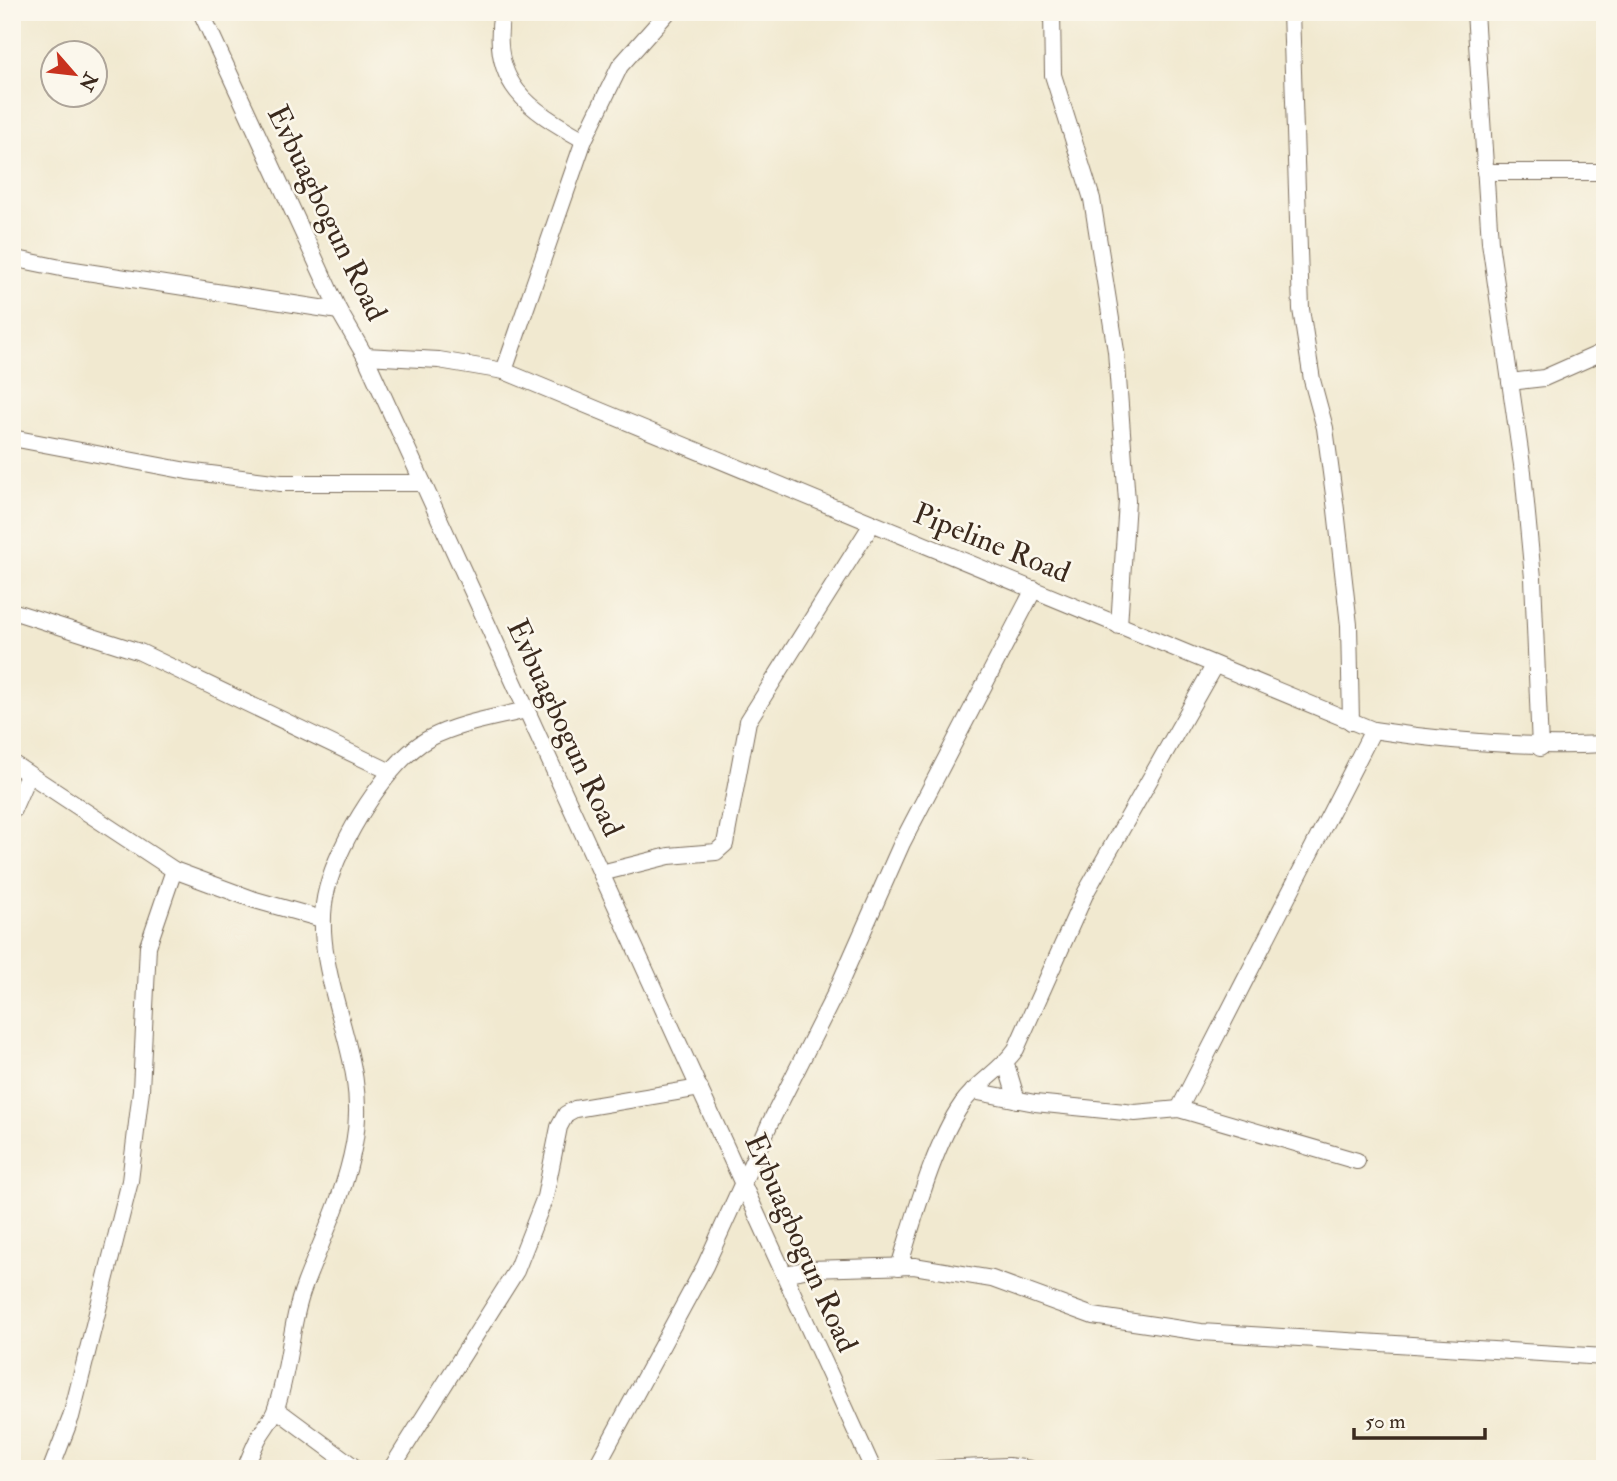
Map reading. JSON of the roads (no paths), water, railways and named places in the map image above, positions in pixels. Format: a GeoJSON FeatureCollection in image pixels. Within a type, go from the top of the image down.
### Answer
{"type":"FeatureCollection","features":[{"type":"Feature","properties":{"kind":"street","name":"Evbuagbogun Road"},"geometry":{"type":"LineString","coordinates":[[201,12],[340,310],[366,356],[873,1469]]}},
{"type":"Feature","properties":{"kind":"street"},"geometry":{"type":"LineString","coordinates":[[502,12],[498,34],[504,74],[518,94],[584,140]]}},
{"type":"Feature","properties":{"kind":"street"},"geometry":{"type":"LineString","coordinates":[[504,371],[584,140],[620,65],[668,12]]}},
{"type":"Feature","properties":{"kind":"street"},"geometry":{"type":"LineString","coordinates":[[1052,12],[1053,75],[1092,198],[1116,351],[1127,501],[1119,626]]}},
{"type":"Feature","properties":{"kind":"street"},"geometry":{"type":"LineString","coordinates":[[1291,12],[1301,309],[1312,380],[1325,428],[1332,482],[1349,625],[1351,722]]}},
{"type":"Feature","properties":{"kind":"street"},"geometry":{"type":"LineString","coordinates":[[1475,12],[1490,243],[1523,472],[1533,578],[1540,747]]}},
{"type":"Feature","properties":{"kind":"street"},"geometry":{"type":"LineString","coordinates":[[1485,172],[1605,172]]}},
{"type":"Feature","properties":{"kind":"street"},"geometry":{"type":"LineString","coordinates":[[12,258],[61,268],[340,310]]}},
{"type":"Feature","properties":{"kind":"street"},"geometry":{"type":"LineString","coordinates":[[1510,382],[1544,378],[1605,351]]}},
{"type":"Feature","properties":{"kind":"street","name":"Pipeline Road"},"geometry":{"type":"LineString","coordinates":[[366,356],[439,360],[504,371],[1373,730],[1456,741],[1540,747],[1605,744]]}},
{"type":"Feature","properties":{"kind":"street"},"geometry":{"type":"LineString","coordinates":[[12,438],[187,471],[281,483],[423,483]]}},
{"type":"Feature","properties":{"kind":"street"},"geometry":{"type":"LineString","coordinates":[[601,873],[669,856],[716,852],[725,844],[748,721],[872,524]]}},
{"type":"Feature","properties":{"kind":"street"},"geometry":{"type":"LineString","coordinates":[[595,1469],[705,1266],[770,1123],[836,992],[902,843],[1034,589]]}},
{"type":"Feature","properties":{"kind":"street"},"geometry":{"type":"LineString","coordinates":[[12,611],[140,652],[389,771]]}},
{"type":"Feature","properties":{"kind":"street"},"geometry":{"type":"LineString","coordinates":[[899,1267],[925,1185],[957,1112],[974,1091],[1006,1064],[1029,1021],[1086,892],[1213,666]]}},
{"type":"Feature","properties":{"kind":"street"},"geometry":{"type":"LineString","coordinates":[[245,1469],[276,1409],[304,1286],[335,1215],[355,1143],[357,1099],[349,1039],[326,959],[322,919],[327,887],[359,816],[389,771],[428,739],[456,727],[526,710]]}},
{"type":"Feature","properties":{"kind":"street"},"geometry":{"type":"LineString","coordinates":[[1179,1110],[1373,730]]}},
{"type":"Feature","properties":{"kind":"street"},"geometry":{"type":"LineString","coordinates":[[12,763],[174,870],[255,900],[322,919]]}},
{"type":"Feature","properties":{"kind":"street"},"geometry":{"type":"LineString","coordinates":[[12,812],[28,775]]}},
{"type":"Feature","properties":{"kind":"street"},"geometry":{"type":"LineString","coordinates":[[51,1469],[75,1404],[130,1181],[141,1090],[148,946],[174,870]]}},
{"type":"Feature","properties":{"kind":"street"},"geometry":{"type":"LineString","coordinates":[[1006,1064],[1017,1100]]}},
{"type":"Feature","properties":{"kind":"street"},"geometry":{"type":"LineString","coordinates":[[391,1469],[516,1271],[545,1196],[559,1127],[566,1114],[700,1088]]}},
{"type":"Feature","properties":{"kind":"street"},"geometry":{"type":"LineString","coordinates":[[974,1091],[1017,1100],[1136,1113],[1179,1110],[1357,1161]]}},
{"type":"Feature","properties":{"kind":"street"},"geometry":{"type":"LineString","coordinates":[[785,1274],[809,1269],[915,1266],[992,1279],[1093,1316],[1202,1332],[1605,1357]]}},
{"type":"Feature","properties":{"kind":"street"},"geometry":{"type":"LineString","coordinates":[[276,1409],[357,1469]]}},
{"type":"Feature","properties":{"kind":"street"},"geometry":{"type":"LineString","coordinates":[[938,1469],[1008,1466],[1030,1469]]}}]}
